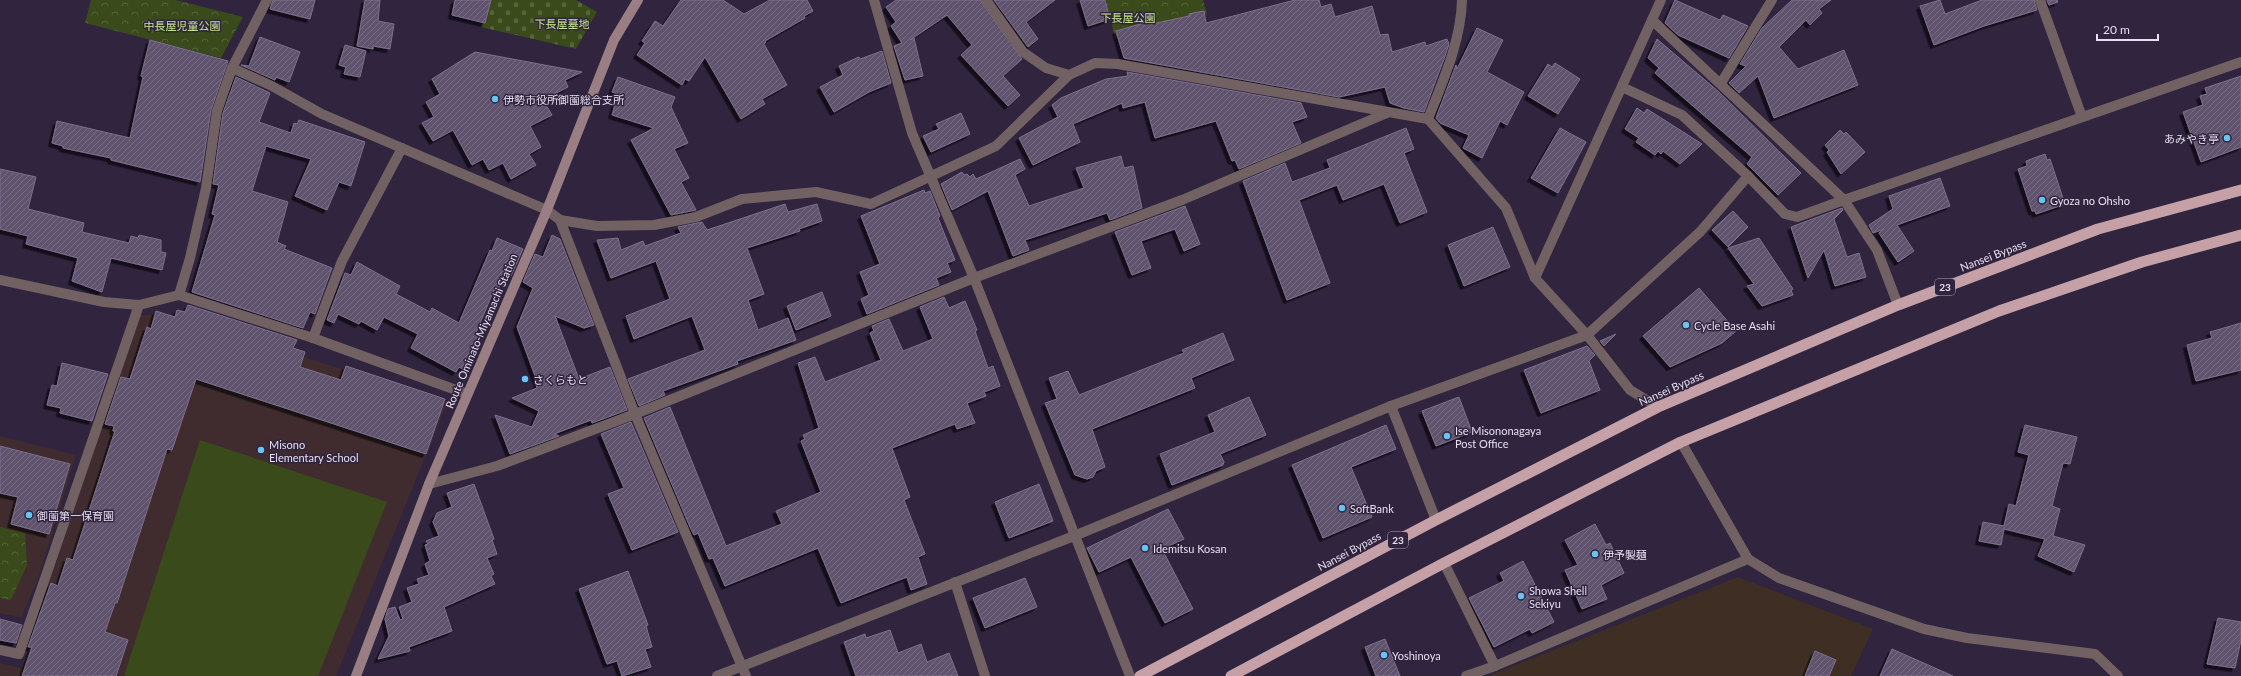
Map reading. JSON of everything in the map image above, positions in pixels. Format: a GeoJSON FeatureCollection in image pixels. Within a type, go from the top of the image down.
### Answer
{"type":"FeatureCollection","features":[{"type":"Feature","properties":{"kind":"highway","name":"Nansei Bypass"},"geometry":{"type":"LineString","coordinates":[[1140,676],[1436,520],[1658,407],[1898,305],[2098,229],[2241,190]]}},
{"type":"Feature","properties":{"kind":"highway"},"geometry":{"type":"LineString","coordinates":[[1231,676],[1444,562],[1680,442],[1999,311],[2142,262],[2241,235]]}},
{"type":"Feature","properties":{"kind":"main road","name":"Route Ominato-Miyamachi Station"},"geometry":{"type":"LineString","coordinates":[[356,676],[429,484],[547,210],[614,40],[638,0]]}},
{"type":"Feature","properties":{"kind":"street"},"geometry":{"type":"LineString","coordinates":[[179,295],[206,188],[218,111],[232,68],[267,0]]}},
{"type":"Feature","properties":{"kind":"street"},"geometry":{"type":"LineString","coordinates":[[874,0],[912,133],[974,278],[1130,676]]}},
{"type":"Feature","properties":{"kind":"street"},"geometry":{"type":"LineString","coordinates":[[986,0],[1023,52],[1046,68],[1069,75]]}},
{"type":"Feature","properties":{"kind":"street"},"geometry":{"type":"LineString","coordinates":[[1428,119],[1446,73],[1461,15],[1462,0]]}},
{"type":"Feature","properties":{"kind":"street"},"geometry":{"type":"LineString","coordinates":[[1535,278],[1661,0]]}},
{"type":"Feature","properties":{"kind":"street"},"geometry":{"type":"LineString","coordinates":[[1721,83],[1772,0]]}},
{"type":"Feature","properties":{"kind":"street"},"geometry":{"type":"LineString","coordinates":[[2040,0],[2082,117]]}},
{"type":"Feature","properties":{"kind":"street"},"geometry":{"type":"LineString","coordinates":[[1652,20],[1721,83],[1844,200],[1877,250],[1898,305]]}},
{"type":"Feature","properties":{"kind":"street"},"geometry":{"type":"LineString","coordinates":[[1622,87],[1682,115],[1748,176],[1785,214],[1797,217],[2241,62]]}},
{"type":"Feature","properties":{"kind":"street"},"geometry":{"type":"LineString","coordinates":[[232,68],[270,85],[322,114],[547,210],[560,220],[597,226],[654,225],[696,217],[742,199],[816,192],[871,204],[930,175],[996,146],[1069,75],[1094,63],[1118,64],[1387,113],[1428,119],[1506,208],[1535,278],[1586,335],[1630,390],[1658,407]]}},
{"type":"Feature","properties":{"kind":"street"},"geometry":{"type":"LineString","coordinates":[[429,484],[497,466],[635,414],[974,278],[1182,200],[1387,113]]}},
{"type":"Feature","properties":{"kind":"street"},"geometry":{"type":"LineString","coordinates":[[313,338],[342,261],[402,148]]}},
{"type":"Feature","properties":{"kind":"street"},"geometry":{"type":"LineString","coordinates":[[717,676],[1074,536],[1391,406],[1586,335],[1700,232],[1748,176]]}},
{"type":"Feature","properties":{"kind":"street"},"geometry":{"type":"LineString","coordinates":[[560,220],[635,414],[746,676]]}},
{"type":"Feature","properties":{"kind":"street"},"geometry":{"type":"LineString","coordinates":[[0,280],[104,302],[138,305],[179,295],[313,338],[467,394]]}},
{"type":"Feature","properties":{"kind":"street"},"geometry":{"type":"LineString","coordinates":[[0,650],[19,654],[138,305]]}},
{"type":"Feature","properties":{"kind":"street"},"geometry":{"type":"LineString","coordinates":[[1391,406],[1436,520]]}},
{"type":"Feature","properties":{"kind":"street"},"geometry":{"type":"LineString","coordinates":[[1680,442],[1748,559],[1779,578],[1924,629],[1967,638],[2095,654],[2118,676]]}},
{"type":"Feature","properties":{"kind":"street"},"geometry":{"type":"LineString","coordinates":[[1466,676],[1495,666],[1748,559]]}},
{"type":"Feature","properties":{"kind":"street"},"geometry":{"type":"LineString","coordinates":[[1444,562],[1495,666]]}},
{"type":"Feature","properties":{"kind":"street"},"geometry":{"type":"LineString","coordinates":[[955,582],[985,676]]}},
{"type":"Feature","properties":{"kind":"shaded area","name":"Misono Elementary School"},"geometry":{"type":"Polygon","coordinates":[[[170,314],[447,403],[336,676],[0,676],[0,663],[21,668],[139,315],[170,314]]]}},
{"type":"Feature","properties":{"kind":"shaded area","name":"御薗第一保育園"},"geometry":{"type":"Polygon","coordinates":[[[0,436],[76,455],[39,576],[21,618],[0,613],[0,436]]]}},
{"type":"Feature","properties":{"kind":"shaded area"},"geometry":{"type":"Polygon","coordinates":[[[1738,577],[1873,629],[1851,676],[1488,676],[1738,577]]]}},
{"type":"Feature","properties":{"kind":"green space","name":"中長屋児童公園"},"geometry":{"type":"Polygon","coordinates":[[[91,0],[176,0],[243,17],[221,58],[85,23],[91,0]]]}},
{"type":"Feature","properties":{"kind":"green space","name":"下長屋墓地"},"geometry":{"type":"Polygon","coordinates":[[[487,0],[576,0],[597,12],[576,49],[481,27],[487,0]]]}},
{"type":"Feature","properties":{"kind":"green space","name":"下長屋公園"},"geometry":{"type":"Polygon","coordinates":[[[1106,0],[1203,0],[1207,14],[1115,38],[1106,0]]]}},
{"type":"Feature","properties":{"kind":"green space"},"geometry":{"type":"Polygon","coordinates":[[[200,440],[387,502],[318,676],[124,676],[200,440]]]}},
{"type":"Feature","properties":{"kind":"green space"},"geometry":{"type":"Polygon","coordinates":[[[0,527],[25,533],[27,565],[11,600],[0,598],[0,527]]]}},
{"type":"Feature","properties":{"kind":"building"},"geometry":{"type":"Polygon","coordinates":[[[273,0],[315,0],[310,19],[270,9],[273,0]]]}},
{"type":"Feature","properties":{"kind":"building"},"geometry":{"type":"Polygon","coordinates":[[[365,0],[380,0],[378,21],[394,24],[390,49],[373,46],[373,49],[357,46],[365,0]]]}},
{"type":"Feature","properties":{"kind":"building"},"geometry":{"type":"Polygon","coordinates":[[[455,0],[491,0],[485,23],[452,15],[455,0]]]}},
{"type":"Feature","properties":{"kind":"building"},"geometry":{"type":"Polygon","coordinates":[[[681,0],[723,0],[744,14],[770,0],[807,0],[813,11],[804,16],[805,18],[765,41],[766,42],[764,44],[787,85],[762,99],[765,104],[741,119],[705,57],[689,81],[685,79],[682,85],[637,55],[645,43],[642,41],[655,21],[663,26],[681,0]]]}},
{"type":"Feature","properties":{"kind":"building"},"geometry":{"type":"Polygon","coordinates":[[[896,0],[980,0],[1022,59],[1003,76],[1020,95],[1008,106],[961,55],[972,45],[947,15],[910,40],[914,38],[923,76],[905,80],[894,46],[902,43],[891,26],[896,22],[886,7],[896,0]]]}},
{"type":"Feature","properties":{"kind":"building"},"geometry":{"type":"Polygon","coordinates":[[[994,0],[1055,0],[1026,22],[1038,39],[1028,47],[994,0]]]}},
{"type":"Feature","properties":{"kind":"building"},"geometry":{"type":"Polygon","coordinates":[[[1080,0],[1105,0],[1110,19],[1088,26],[1080,0]]]}},
{"type":"Feature","properties":{"kind":"building"},"geometry":{"type":"Polygon","coordinates":[[[1295,0],[1319,0],[1321,7],[1331,4],[1335,17],[1372,6],[1380,35],[1388,34],[1392,52],[1425,42],[1426,46],[1447,39],[1449,44],[1424,112],[1404,108],[1390,103],[1385,87],[1339,97],[1124,58],[1116,31],[1151,21],[1152,24],[1189,16],[1189,14],[1204,11],[1206,23],[1295,0]]]}},
{"type":"Feature","properties":{"kind":"building"},"geometry":{"type":"Polygon","coordinates":[[[1675,0],[1720,20],[1723,15],[1748,26],[1729,58],[1678,35],[1665,23],[1675,0]]]}},
{"type":"Feature","properties":{"kind":"building"},"geometry":{"type":"Polygon","coordinates":[[[1792,0],[1831,0],[1819,9],[1822,13],[1810,25],[1806,20],[1779,47],[1798,69],[1844,50],[1858,85],[1774,118],[1758,76],[1739,93],[1729,83],[1746,66],[1740,64],[1762,28],[1792,0]]]}},
{"type":"Feature","properties":{"kind":"building"},"geometry":{"type":"Polygon","coordinates":[[[1940,0],[1945,14],[1982,0],[2034,0],[2037,10],[1984,26],[1934,45],[1920,6],[1940,0]]]}},
{"type":"Feature","properties":{"kind":"building"},"geometry":{"type":"Polygon","coordinates":[[[2047,0],[2057,0],[2058,2],[2049,5],[2047,0]]]}},
{"type":"Feature","properties":{"kind":"building"},"geometry":{"type":"Polygon","coordinates":[[[1477,28],[1503,40],[1487,72],[1524,92],[1507,125],[1500,121],[1482,158],[1463,148],[1469,135],[1440,123],[1436,118],[1456,65],[1457,69],[1477,28]]]}},
{"type":"Feature","properties":{"kind":"building"},"geometry":{"type":"Polygon","coordinates":[[[260,37],[300,52],[289,82],[276,77],[275,80],[241,65],[249,66],[260,37]]]}},
{"type":"Feature","properties":{"kind":"building"},"geometry":{"type":"Polygon","coordinates":[[[1657,39],[1719,92],[1801,173],[1778,195],[1747,164],[1752,157],[1655,73],[1659,68],[1648,58],[1657,39]]]}},
{"type":"Feature","properties":{"kind":"building"},"geometry":{"type":"Polygon","coordinates":[[[150,40],[228,61],[211,110],[200,182],[111,160],[111,158],[63,148],[63,146],[52,143],[57,121],[130,138],[143,77],[141,76],[150,40]]]}},
{"type":"Feature","properties":{"kind":"building"},"geometry":{"type":"Polygon","coordinates":[[[345,45],[366,51],[360,77],[344,74],[346,67],[339,65],[345,45]]]}},
{"type":"Feature","properties":{"kind":"building"},"geometry":{"type":"Polygon","coordinates":[[[882,51],[891,83],[869,92],[834,112],[820,87],[843,75],[839,66],[859,57],[860,59],[882,51]]]}},
{"type":"Feature","properties":{"kind":"building"},"geometry":{"type":"Polygon","coordinates":[[[475,52],[582,72],[565,80],[568,87],[543,100],[552,115],[530,126],[541,147],[529,154],[536,165],[511,179],[503,163],[489,170],[483,159],[472,165],[453,130],[433,141],[422,123],[434,117],[426,102],[440,94],[432,79],[475,52]]]}},
{"type":"Feature","properties":{"kind":"building"},"geometry":{"type":"Polygon","coordinates":[[[1555,63],[1580,79],[1558,114],[1528,96],[1548,64],[1552,67],[1555,63]]]}},
{"type":"Feature","properties":{"kind":"building"},"geometry":{"type":"Polygon","coordinates":[[[1127,72],[1301,103],[1307,117],[1292,122],[1301,143],[1239,169],[1235,160],[1232,161],[1216,121],[1155,138],[1145,102],[1123,108],[1122,103],[1073,124],[1080,142],[1033,165],[1019,138],[1058,117],[1052,105],[1061,98],[1106,79],[1128,76],[1127,72]]]}},
{"type":"Feature","properties":{"kind":"building"},"geometry":{"type":"Polygon","coordinates":[[[2241,76],[2241,147],[2201,162],[2183,112],[2203,105],[2200,96],[2207,94],[2205,88],[2241,76]]]}},
{"type":"Feature","properties":{"kind":"building"},"geometry":{"type":"Polygon","coordinates":[[[236,77],[270,93],[259,122],[291,133],[294,123],[297,124],[299,120],[365,142],[351,186],[339,182],[327,210],[295,196],[311,159],[266,146],[252,191],[288,202],[277,242],[286,246],[284,249],[332,268],[315,314],[310,312],[303,328],[192,292],[215,215],[212,214],[219,185],[213,184],[223,113],[236,77]]]}},
{"type":"Feature","properties":{"kind":"building"},"geometry":{"type":"Polygon","coordinates":[[[618,77],[675,97],[671,107],[688,143],[674,149],[689,178],[681,182],[696,210],[671,215],[631,140],[654,128],[612,115],[618,94],[612,92],[618,77]]]}},
{"type":"Feature","properties":{"kind":"building"},"geometry":{"type":"Polygon","coordinates":[[[1637,108],[1644,113],[1647,109],[1702,144],[1680,164],[1663,151],[1661,154],[1658,151],[1655,155],[1636,142],[1639,138],[1625,129],[1637,108]]]}},
{"type":"Feature","properties":{"kind":"building"},"geometry":{"type":"Polygon","coordinates":[[[961,113],[970,134],[931,152],[923,136],[939,129],[936,124],[961,113]]]}},
{"type":"Feature","properties":{"kind":"building"},"geometry":{"type":"Polygon","coordinates":[[[1406,128],[1414,149],[1404,153],[1427,212],[1400,223],[1384,184],[1343,200],[1337,185],[1299,200],[1330,283],[1287,300],[1243,181],[1285,163],[1292,182],[1330,168],[1327,160],[1406,128]]]}},
{"type":"Feature","properties":{"kind":"building"},"geometry":{"type":"Polygon","coordinates":[[[1560,128],[1586,142],[1558,193],[1531,178],[1560,128]]]}},
{"type":"Feature","properties":{"kind":"building"},"geometry":{"type":"Polygon","coordinates":[[[1840,130],[1844,134],[1846,132],[1865,152],[1841,174],[1827,152],[1829,150],[1825,145],[1840,130]]]}},
{"type":"Feature","properties":{"kind":"building"},"geometry":{"type":"Polygon","coordinates":[[[2045,154],[2047,160],[2050,159],[2065,204],[2036,214],[2035,211],[2032,211],[2018,169],[2027,166],[2026,161],[2045,154]]]}},
{"type":"Feature","properties":{"kind":"building"},"geometry":{"type":"Polygon","coordinates":[[[1121,156],[1124,168],[1133,166],[1142,208],[1110,220],[1107,213],[1025,240],[1029,250],[1013,256],[988,191],[952,210],[941,184],[962,172],[964,175],[967,174],[970,177],[973,174],[976,179],[1020,159],[1025,169],[1015,175],[1029,206],[1084,188],[1076,168],[1121,156]]]}},
{"type":"Feature","properties":{"kind":"building"},"geometry":{"type":"Polygon","coordinates":[[[0,169],[36,177],[28,209],[84,223],[82,232],[129,243],[131,236],[138,238],[139,235],[161,240],[161,252],[166,253],[162,270],[111,258],[102,292],[72,281],[78,258],[26,244],[28,236],[0,229],[0,169]]]}},
{"type":"Feature","properties":{"kind":"building"},"geometry":{"type":"Polygon","coordinates":[[[1940,178],[1950,206],[1897,225],[1914,251],[1898,262],[1879,233],[1884,229],[1873,233],[1869,225],[1893,209],[1889,196],[1940,178]]]}},
{"type":"Feature","properties":{"kind":"building"},"geometry":{"type":"Polygon","coordinates":[[[924,190],[925,193],[930,191],[940,216],[938,218],[955,260],[947,263],[951,272],[936,278],[939,285],[867,314],[861,299],[869,295],[860,272],[880,264],[861,216],[924,190]]]}},
{"type":"Feature","properties":{"kind":"building"},"geometry":{"type":"Polygon","coordinates":[[[785,204],[788,212],[817,204],[822,221],[799,229],[800,231],[747,248],[764,294],[748,300],[758,330],[788,318],[796,340],[737,361],[738,364],[663,391],[665,395],[639,406],[628,379],[705,350],[692,316],[634,339],[626,316],[670,299],[656,261],[611,278],[597,240],[618,238],[621,250],[643,241],[645,246],[681,233],[678,227],[702,222],[707,230],[785,204]]]}},
{"type":"Feature","properties":{"kind":"building"},"geometry":{"type":"Polygon","coordinates":[[[1185,206],[1200,244],[1184,251],[1175,229],[1141,241],[1151,268],[1132,275],[1115,232],[1185,206]]]}},
{"type":"Feature","properties":{"kind":"building"},"geometry":{"type":"Polygon","coordinates":[[[1842,208],[1843,210],[1834,219],[1847,257],[1859,253],[1866,277],[1835,286],[1824,250],[1808,278],[1791,227],[1842,208]]]}},
{"type":"Feature","properties":{"kind":"building"},"geometry":{"type":"Polygon","coordinates":[[[1733,211],[1748,227],[1728,247],[1712,230],[1733,211]]]}},
{"type":"Feature","properties":{"kind":"building"},"geometry":{"type":"Polygon","coordinates":[[[1493,227],[1510,267],[1464,286],[1448,245],[1493,227]]]}},
{"type":"Feature","properties":{"kind":"building"},"geometry":{"type":"Polygon","coordinates":[[[552,235],[560,239],[594,325],[584,328],[555,316],[579,379],[610,367],[627,410],[592,423],[591,420],[554,434],[559,436],[510,454],[495,415],[532,427],[539,411],[512,398],[537,388],[536,385],[538,384],[517,327],[533,288],[523,282],[535,254],[543,257],[552,235]]]}},
{"type":"Feature","properties":{"kind":"building"},"geometry":{"type":"Polygon","coordinates":[[[497,238],[523,249],[511,276],[505,273],[497,292],[494,290],[475,335],[478,336],[463,369],[459,367],[456,372],[411,348],[418,334],[384,317],[377,330],[361,321],[359,324],[338,314],[334,323],[327,320],[345,273],[351,275],[357,262],[400,286],[396,294],[430,312],[432,308],[459,323],[490,250],[492,251],[497,238]]]}},
{"type":"Feature","properties":{"kind":"building"},"geometry":{"type":"Polygon","coordinates":[[[1759,238],[1793,289],[1791,290],[1793,295],[1762,306],[1747,286],[1754,284],[1728,248],[1759,238]]]}},
{"type":"Feature","properties":{"kind":"building"},"geometry":{"type":"Polygon","coordinates":[[[1699,288],[1736,331],[1722,343],[1670,367],[1643,336],[1699,288]]]}},
{"type":"Feature","properties":{"kind":"building"},"geometry":{"type":"Polygon","coordinates":[[[822,292],[831,316],[796,330],[787,306],[822,292]]]}},
{"type":"Feature","properties":{"kind":"building"},"geometry":{"type":"Polygon","coordinates":[[[944,297],[949,308],[965,301],[977,330],[975,331],[988,368],[993,366],[1000,386],[984,392],[986,396],[967,403],[975,423],[957,429],[955,424],[892,448],[910,497],[904,500],[925,554],[918,557],[927,584],[911,590],[907,577],[841,603],[818,548],[725,586],[713,558],[709,559],[698,533],[694,535],[690,527],[644,418],[670,407],[726,546],[782,524],[776,511],[821,492],[801,441],[805,439],[803,435],[819,428],[798,363],[815,357],[825,382],[881,360],[870,333],[874,331],[872,326],[889,319],[903,351],[933,339],[920,307],[944,297]]]}},
{"type":"Feature","properties":{"kind":"building"},"geometry":{"type":"Polygon","coordinates":[[[188,305],[297,340],[293,348],[305,352],[300,367],[341,380],[346,366],[445,399],[426,454],[196,379],[172,450],[167,449],[117,603],[115,603],[105,632],[128,640],[116,676],[22,676],[32,647],[28,647],[51,583],[58,586],[67,558],[73,560],[115,431],[113,431],[114,426],[105,424],[121,377],[130,379],[147,327],[151,329],[156,311],[175,317],[177,310],[185,312],[188,305]]]}},
{"type":"Feature","properties":{"kind":"building"},"geometry":{"type":"Polygon","coordinates":[[[2241,323],[2241,370],[2196,381],[2187,345],[2212,338],[2210,332],[2241,323]]]}},
{"type":"Feature","properties":{"kind":"building"},"geometry":{"type":"Polygon","coordinates":[[[1223,333],[1234,360],[1191,378],[1195,388],[1092,429],[1105,467],[1096,471],[1093,477],[1087,479],[1075,475],[1045,403],[1057,399],[1049,378],[1068,371],[1079,395],[1184,353],[1182,350],[1223,333]]]}},
{"type":"Feature","properties":{"kind":"building"},"geometry":{"type":"Polygon","coordinates":[[[1616,334],[1604,346],[1600,341],[1616,334]]]}},
{"type":"Feature","properties":{"kind":"building"},"geometry":{"type":"Polygon","coordinates":[[[1587,346],[1595,355],[1589,361],[1600,390],[1541,413],[1524,370],[1587,346]]]}},
{"type":"Feature","properties":{"kind":"building"},"geometry":{"type":"Polygon","coordinates":[[[62,363],[108,374],[92,421],[60,413],[61,408],[47,405],[52,385],[57,386],[62,363]]]}},
{"type":"Feature","properties":{"kind":"building"},"geometry":{"type":"Polygon","coordinates":[[[1249,397],[1266,435],[1220,454],[1224,462],[1223,465],[1172,485],[1160,454],[1215,432],[1208,415],[1249,397]]]}},
{"type":"Feature","properties":{"kind":"building"},"geometry":{"type":"Polygon","coordinates":[[[1459,397],[1472,432],[1436,446],[1422,411],[1459,397]]]}},
{"type":"Feature","properties":{"kind":"building"},"geometry":{"type":"Polygon","coordinates":[[[631,422],[678,532],[632,550],[608,494],[624,488],[601,434],[631,422]]]}},
{"type":"Feature","properties":{"kind":"building"},"geometry":{"type":"Polygon","coordinates":[[[1386,425],[1396,449],[1351,467],[1372,517],[1323,538],[1292,465],[1386,425]]]}},
{"type":"Feature","properties":{"kind":"building"},"geometry":{"type":"Polygon","coordinates":[[[2025,425],[2077,437],[2070,464],[2063,463],[2052,506],[2060,509],[2053,536],[2085,545],[2074,572],[2038,556],[2045,539],[2004,529],[2001,545],[1979,541],[1983,522],[2004,526],[2009,504],[2016,506],[2029,455],[2018,452],[2025,425]]]}},
{"type":"Feature","properties":{"kind":"building"},"geometry":{"type":"Polygon","coordinates":[[[0,446],[70,464],[49,534],[11,524],[18,497],[0,493],[0,446]]]}},
{"type":"Feature","properties":{"kind":"building"},"geometry":{"type":"Polygon","coordinates":[[[474,484],[494,539],[492,540],[497,554],[487,558],[494,574],[491,576],[495,584],[444,607],[452,631],[409,647],[410,651],[378,659],[389,636],[385,619],[388,609],[395,607],[400,620],[403,619],[399,607],[412,602],[407,588],[419,584],[417,579],[429,575],[425,564],[430,561],[425,545],[428,544],[426,541],[439,536],[433,522],[437,513],[452,507],[447,493],[474,484]]]}},
{"type":"Feature","properties":{"kind":"building"},"geometry":{"type":"Polygon","coordinates":[[[1039,484],[1053,521],[1009,538],[995,502],[1039,484]]]}},
{"type":"Feature","properties":{"kind":"building"},"geometry":{"type":"Polygon","coordinates":[[[1168,509],[1184,539],[1162,549],[1193,609],[1165,623],[1131,557],[1099,572],[1087,548],[1168,509]]]}},
{"type":"Feature","properties":{"kind":"building","name":"伊予製麺"},"geometry":{"type":"Polygon","coordinates":[[[1595,524],[1606,545],[1610,543],[1624,573],[1601,585],[1607,599],[1582,609],[1565,570],[1578,565],[1565,540],[1595,524]]]}},
{"type":"Feature","properties":{"kind":"building"},"geometry":{"type":"Polygon","coordinates":[[[1523,561],[1554,622],[1532,633],[1530,629],[1494,647],[1469,598],[1504,581],[1500,573],[1523,561]]]}},
{"type":"Feature","properties":{"kind":"building"},"geometry":{"type":"Polygon","coordinates":[[[628,571],[648,625],[646,626],[652,647],[645,649],[651,667],[622,676],[617,661],[607,664],[579,589],[628,571]]]}},
{"type":"Feature","properties":{"kind":"building"},"geometry":{"type":"Polygon","coordinates":[[[1025,578],[1037,607],[985,628],[973,598],[1025,578]]]}},
{"type":"Feature","properties":{"kind":"building"},"geometry":{"type":"Polygon","coordinates":[[[2218,618],[2241,622],[2241,640],[2235,668],[2207,664],[2218,618]]]}},
{"type":"Feature","properties":{"kind":"building"},"geometry":{"type":"Polygon","coordinates":[[[0,619],[22,625],[16,643],[0,640],[0,619]]]}},
{"type":"Feature","properties":{"kind":"building"},"geometry":{"type":"Polygon","coordinates":[[[890,630],[898,653],[921,644],[927,662],[949,653],[958,676],[856,676],[844,642],[865,634],[866,638],[890,630]]]}},
{"type":"Feature","properties":{"kind":"building"},"geometry":{"type":"Polygon","coordinates":[[[1385,639],[1400,676],[1376,676],[1365,647],[1385,639]]]}},
{"type":"Feature","properties":{"kind":"building"},"geometry":{"type":"Polygon","coordinates":[[[1892,649],[1953,676],[1880,676],[1892,649]]]}},
{"type":"Feature","properties":{"kind":"building"},"geometry":{"type":"Polygon","coordinates":[[[1815,651],[1836,660],[1829,676],[1805,676],[1815,651]]]}},
{"type":"Feature","properties":{"kind":"place","name":"伊勢市役所御薗総合支所"},"geometry":{"type":"Point","coordinates":[495,99]}},
{"type":"Feature","properties":{"kind":"place","name":"あみやき亭"},"geometry":{"type":"Point","coordinates":[2227,138]}},
{"type":"Feature","properties":{"kind":"place","name":"Gyoza no Ohsho"},"geometry":{"type":"Point","coordinates":[2042,200]}},
{"type":"Feature","properties":{"kind":"place","name":"Cycle Base Asahi"},"geometry":{"type":"Point","coordinates":[1686,325]}},
{"type":"Feature","properties":{"kind":"place","name":"さくらもと"},"geometry":{"type":"Point","coordinates":[525,379]}},
{"type":"Feature","properties":{"kind":"place","name":"Ise Misononagaya Post Office"},"geometry":{"type":"Point","coordinates":[1447,436]}},
{"type":"Feature","properties":{"kind":"place","name":"Misono Elementary School"},"geometry":{"type":"Point","coordinates":[261,450]}},
{"type":"Feature","properties":{"kind":"place","name":"SoftBank"},"geometry":{"type":"Point","coordinates":[1342,508]}},
{"type":"Feature","properties":{"kind":"place","name":"御薗第一保育園"},"geometry":{"type":"Point","coordinates":[29,515]}},
{"type":"Feature","properties":{"kind":"place","name":"Idemitsu Kosan"},"geometry":{"type":"Point","coordinates":[1145,548]}},
{"type":"Feature","properties":{"kind":"place","name":"伊予製麺"},"geometry":{"type":"Point","coordinates":[1595,554]}},
{"type":"Feature","properties":{"kind":"place","name":"Showa Shell Sekiyu"},"geometry":{"type":"Point","coordinates":[1521,596]}},
{"type":"Feature","properties":{"kind":"place","name":"Yoshinoya"},"geometry":{"type":"Point","coordinates":[1384,655]}}]}
